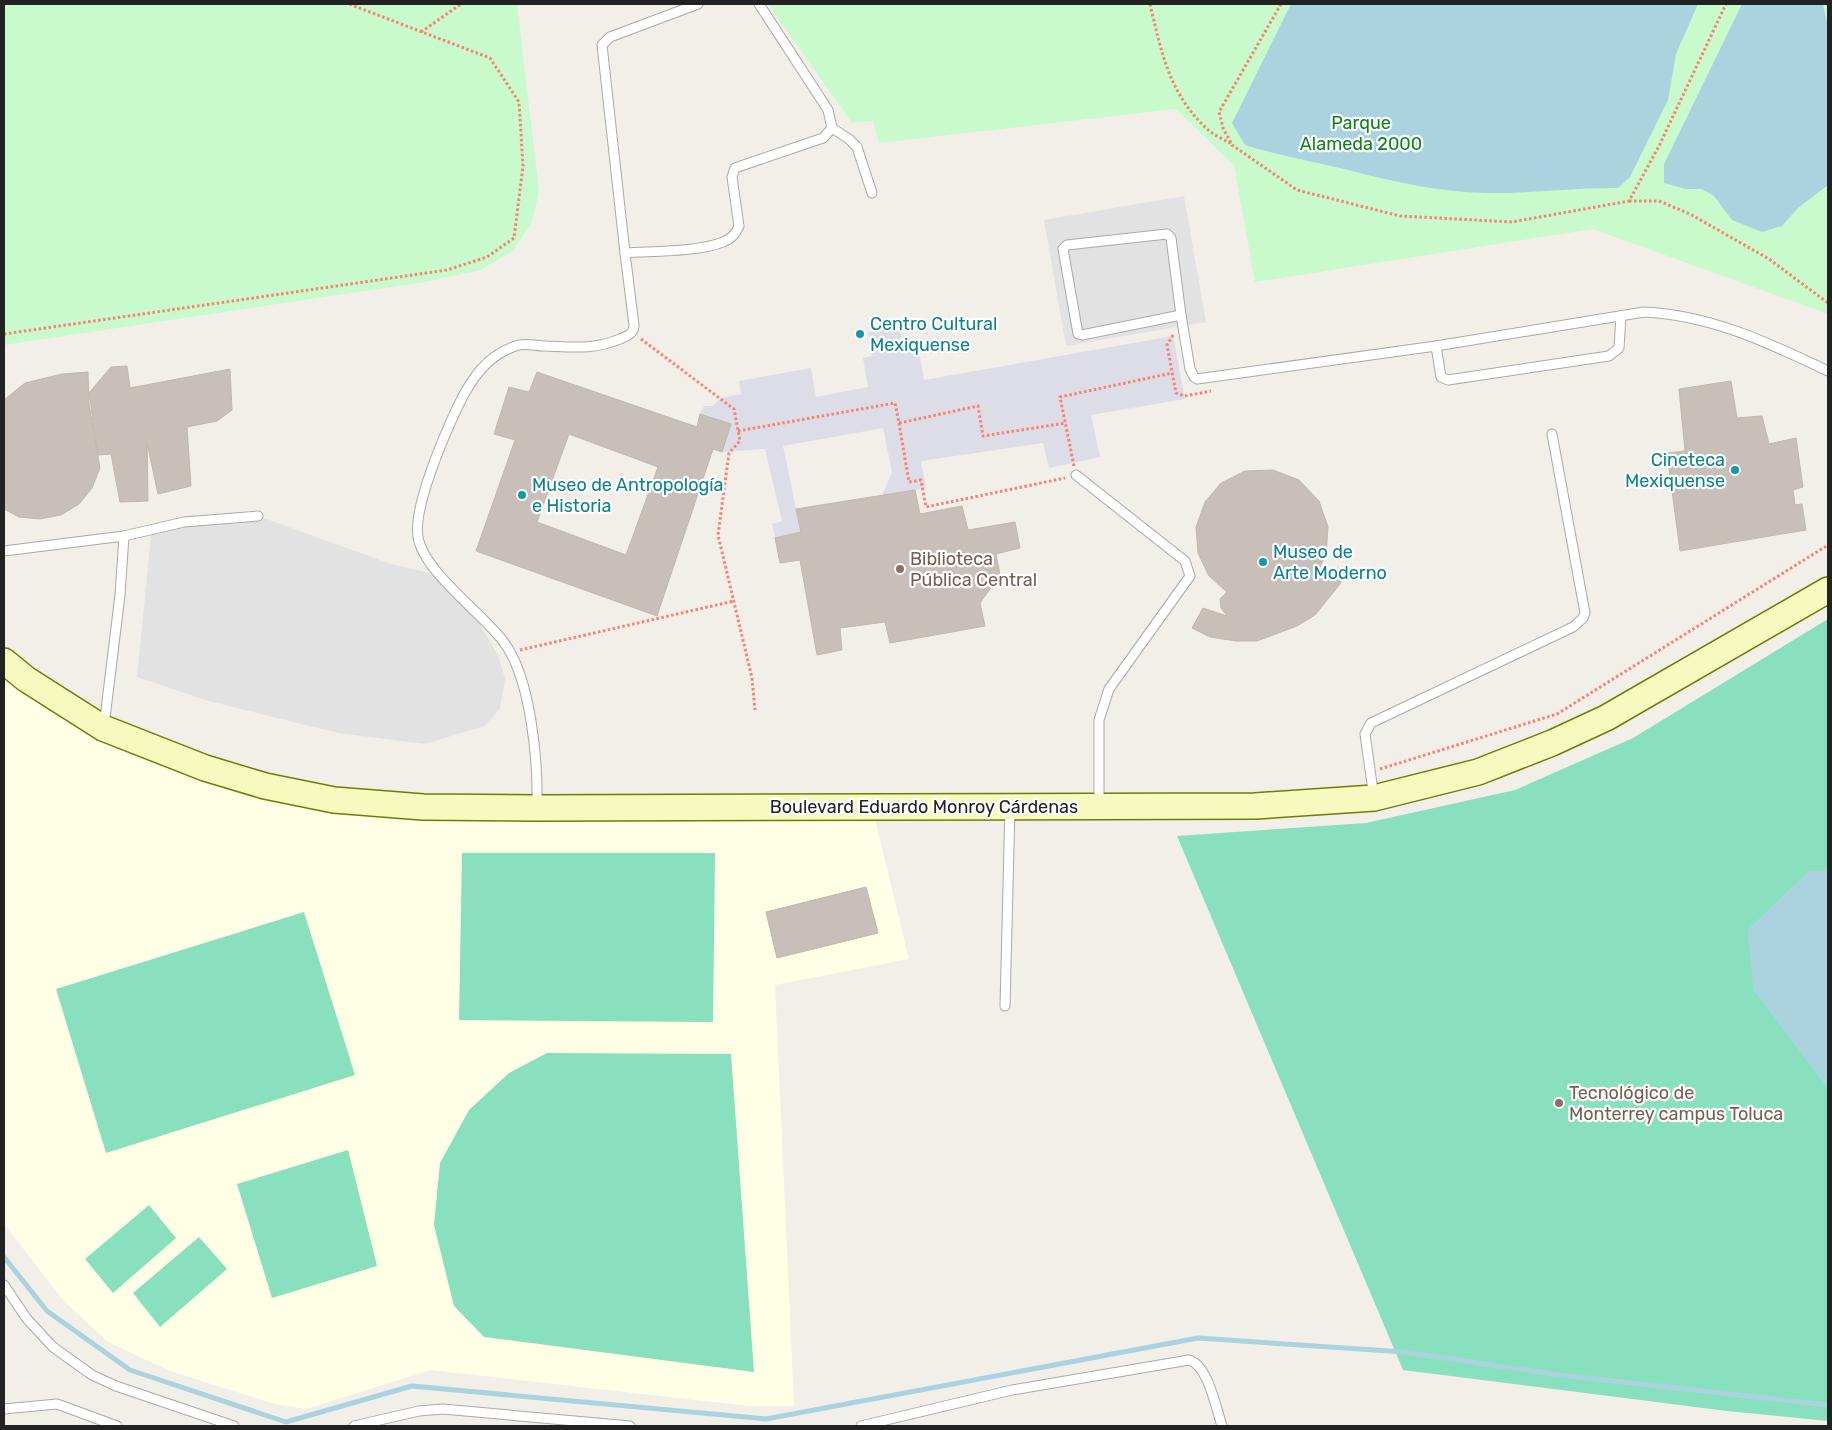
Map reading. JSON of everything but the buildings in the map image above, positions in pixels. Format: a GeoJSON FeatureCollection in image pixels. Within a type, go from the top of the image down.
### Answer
{"type":"FeatureCollection","features":[{"type":"Feature","properties":{"kind":"main road","name":"Boulevard Eduardo Monroy Cárdenas"},"geometry":{"type":"LineString","coordinates":[[4,661],[26,679],[103,728],[205,768],[265,786],[334,800],[423,807],[537,808],[1255,806],[1375,798],[1478,772],[1552,744],[1606,718],[1828,590]]}},
{"type":"Feature","properties":{"kind":"lane"},"geometry":{"type":"LineString","coordinates":[[537,808],[538,771],[534,738],[518,668],[505,643],[481,615],[431,566],[418,539],[417,525],[437,451],[468,385],[482,366],[494,357],[520,345],[592,348],[632,333],[634,325],[602,46],[610,37],[698,4]]}},
{"type":"Feature","properties":{"kind":"lane"},"geometry":{"type":"LineString","coordinates":[[759,4],[828,110],[832,128],[857,147],[872,193]]}},
{"type":"Feature","properties":{"kind":"lane"},"geometry":{"type":"LineString","coordinates":[[625,253],[706,246],[723,242],[732,237],[739,226],[732,177],[735,168],[823,138],[832,128]]}},
{"type":"Feature","properties":{"kind":"lane"},"geometry":{"type":"LineString","coordinates":[[1181,315],[1082,335],[1077,332],[1062,251],[1067,245],[1167,234],[1171,238],[1190,369],[1197,379],[1436,346],[1644,312],[1666,313],[1725,326],[1770,343],[1828,370]]}},
{"type":"Feature","properties":{"kind":"lane"},"geometry":{"type":"LineString","coordinates":[[1436,346],[1441,377],[1448,380],[1609,356],[1613,355],[1619,348],[1621,316]]}},
{"type":"Feature","properties":{"kind":"lane"},"geometry":{"type":"LineString","coordinates":[[1375,798],[1365,734],[1371,724],[1573,627],[1584,618],[1585,613],[1552,434]]}},
{"type":"Feature","properties":{"kind":"lane"},"geometry":{"type":"LineString","coordinates":[[1076,475],[1185,561],[1190,576],[1109,689],[1099,720],[1100,807]]}},
{"type":"Feature","properties":{"kind":"lane"},"geometry":{"type":"LineString","coordinates":[[4,551],[124,536],[184,522],[258,516]]}},
{"type":"Feature","properties":{"kind":"lane"},"geometry":{"type":"LineString","coordinates":[[103,728],[120,595],[124,536]]}},
{"type":"Feature","properties":{"kind":"lane"},"geometry":{"type":"LineString","coordinates":[[1005,1006],[1010,807]]}},
{"type":"Feature","properties":{"kind":"lane"},"geometry":{"type":"LineString","coordinates":[[4,1285],[27,1319],[53,1348],[92,1375],[116,1386],[234,1426]]}},
{"type":"Feature","properties":{"kind":"lane"},"geometry":{"type":"LineString","coordinates":[[861,1426],[1012,1390],[1189,1360],[1196,1362],[1204,1373],[1222,1426]]}},
{"type":"Feature","properties":{"kind":"lane"},"geometry":{"type":"LineString","coordinates":[[4,1410],[56,1404],[117,1426]]}},
{"type":"Feature","properties":{"kind":"lane"},"geometry":{"type":"LineString","coordinates":[[354,1426],[419,1411],[443,1409],[630,1426]]}},
{"type":"Feature","properties":{"kind":"path"},"geometry":{"type":"LineString","coordinates":[[4,334],[447,270],[487,257],[514,238],[523,166],[519,102],[490,58],[349,4]]}},
{"type":"Feature","properties":{"kind":"path"},"geometry":{"type":"LineString","coordinates":[[421,32],[461,4]]}},
{"type":"Feature","properties":{"kind":"path"},"geometry":{"type":"LineString","coordinates":[[1150,4],[1164,60],[1176,91],[1204,126],[1297,190],[1400,216],[1512,222],[1629,201],[1659,201],[1690,214],[1769,259],[1828,303]]}},
{"type":"Feature","properties":{"kind":"path"},"geometry":{"type":"LineString","coordinates":[[1232,145],[1223,128],[1219,112],[1281,4]]}},
{"type":"Feature","properties":{"kind":"path"},"geometry":{"type":"LineString","coordinates":[[1629,201],[1659,146],[1726,4]]}},
{"type":"Feature","properties":{"kind":"path"},"geometry":{"type":"LineString","coordinates":[[632,333],[734,409],[740,441],[729,453],[718,535],[752,678],[755,710]]}},
{"type":"Feature","properties":{"kind":"path"},"geometry":{"type":"LineString","coordinates":[[1173,336],[1167,345],[1176,393],[1185,396],[1211,391]]}},
{"type":"Feature","properties":{"kind":"path"},"geometry":{"type":"LineString","coordinates":[[738,431],[895,404],[909,482],[921,480],[926,507],[1076,475],[1060,397],[1172,373]]}},
{"type":"Feature","properties":{"kind":"path"},"geometry":{"type":"LineString","coordinates":[[899,423],[978,406],[983,436],[1066,423]]}},
{"type":"Feature","properties":{"kind":"path"},"geometry":{"type":"LineString","coordinates":[[1375,798],[1371,778],[1376,770],[1556,714],[1828,545]]}},
{"type":"Feature","properties":{"kind":"path"},"geometry":{"type":"LineString","coordinates":[[510,653],[734,601]]}},
{"type":"Feature","properties":{"kind":"shaded area"},"geometry":{"type":"Polygon","coordinates":[[[1184,196],[1206,322],[1066,346],[1044,220],[1184,196]]]}},
{"type":"Feature","properties":{"kind":"shaded area"},"geometry":{"type":"Polygon","coordinates":[[[899,325],[904,352],[919,350],[924,380],[1173,336],[1185,399],[1091,415],[1100,457],[1049,468],[1043,443],[921,461],[926,488],[882,496],[892,472],[883,428],[783,446],[801,532],[775,538],[772,524],[782,521],[765,449],[722,452],[731,424],[700,414],[704,406],[713,406],[721,398],[741,394],[739,381],[811,368],[816,397],[868,387],[863,358],[872,356],[868,332],[899,325]]]}},
{"type":"Feature","properties":{"kind":"shaded area"},"geometry":{"type":"Polygon","coordinates":[[[258,516],[391,564],[430,573],[475,616],[498,655],[505,679],[500,709],[484,726],[425,744],[338,733],[205,700],[137,677],[152,526],[258,516]]]}},
{"type":"Feature","properties":{"kind":"shaded area"},"geometry":{"type":"Polygon","coordinates":[[[4,675],[206,779],[321,810],[875,819],[909,959],[775,985],[794,1406],[749,1406],[431,1370],[306,1409],[275,1404],[170,1371],[108,1342],[64,1301],[4,1224],[4,675]]]}},
{"type":"Feature","properties":{"kind":"green space"},"geometry":{"type":"Polygon","coordinates":[[[4,4],[517,4],[539,191],[532,222],[512,252],[480,270],[425,282],[4,345],[4,4]]]}},
{"type":"Feature","properties":{"kind":"green space","name":"Parque Alameda 2000"},"geometry":{"type":"Polygon","coordinates":[[[768,4],[1828,4],[1828,314],[1593,229],[1255,282],[1234,165],[1176,109],[879,143],[873,121],[852,123],[768,4]]]}},
{"type":"Feature","properties":{"kind":"green space","name":"Tecnológico de Monterrey campus Toluca"},"geometry":{"type":"Polygon","coordinates":[[[1828,619],[1828,1421],[1727,1411],[1403,1370],[1177,836],[1366,823],[1515,790],[1633,738],[1828,619]]]}},
{"type":"Feature","properties":{"kind":"green space"},"geometry":{"type":"Polygon","coordinates":[[[462,853],[715,853],[713,1022],[459,1020],[462,853]]]}},
{"type":"Feature","properties":{"kind":"green space"},"geometry":{"type":"Polygon","coordinates":[[[304,912],[355,1075],[106,1153],[56,989],[304,912]]]}},
{"type":"Feature","properties":{"kind":"green space"},"geometry":{"type":"Polygon","coordinates":[[[547,1053],[731,1054],[754,1372],[484,1337],[454,1306],[434,1225],[440,1163],[469,1110],[509,1073],[547,1053]]]}},
{"type":"Feature","properties":{"kind":"green space"},"geometry":{"type":"Polygon","coordinates":[[[348,1150],[377,1266],[272,1298],[237,1184],[348,1150]]]}},
{"type":"Feature","properties":{"kind":"green space"},"geometry":{"type":"Polygon","coordinates":[[[149,1205],[176,1238],[113,1293],[85,1259],[149,1205]]]}},
{"type":"Feature","properties":{"kind":"green space"},"geometry":{"type":"Polygon","coordinates":[[[199,1237],[227,1269],[160,1327],[133,1293],[199,1237]]]}},
{"type":"Feature","properties":{"kind":"water"},"geometry":{"type":"Polygon","coordinates":[[[1291,4],[1698,4],[1676,54],[1668,100],[1630,177],[1618,188],[1486,193],[1450,191],[1414,185],[1245,145],[1232,123],[1291,4]]]}},
{"type":"Feature","properties":{"kind":"water"},"geometry":{"type":"Polygon","coordinates":[[[1742,4],[1823,4],[1828,27],[1828,185],[1798,208],[1782,226],[1762,232],[1732,220],[1714,196],[1702,189],[1686,189],[1664,183],[1664,164],[1742,4]]]}},
{"type":"Feature","properties":{"kind":"water"},"geometry":{"type":"Polygon","coordinates":[[[1809,871],[1828,871],[1828,1089],[1754,991],[1747,930],[1809,871]]]}},
{"type":"Feature","properties":{"kind":"waterway"},"geometry":{"type":"LineString","coordinates":[[4,1257],[47,1311],[130,1370],[286,1422],[412,1386],[766,1419],[1198,1338],[1404,1352],[1560,1375],[1828,1405]]}},
{"type":"Feature","properties":{"kind":"place","name":"Centro Cultural Mexiquense"},"geometry":{"type":"Point","coordinates":[860,334]}},
{"type":"Feature","properties":{"kind":"place","name":"Cineteca Mexiquense"},"geometry":{"type":"Point","coordinates":[1735,470]}},
{"type":"Feature","properties":{"kind":"place","name":"Museo de Antropología e Historia"},"geometry":{"type":"Point","coordinates":[522,495]}},
{"type":"Feature","properties":{"kind":"place","name":"Museo de Arte Moderno"},"geometry":{"type":"Point","coordinates":[1263,562]}},
{"type":"Feature","properties":{"kind":"place","name":"Biblioteca Pública Central"},"geometry":{"type":"Point","coordinates":[900,569]}},
{"type":"Feature","properties":{"kind":"place","name":"Tecnológico de Monterrey campus Toluca"},"geometry":{"type":"Point","coordinates":[1559,1103]}}]}
